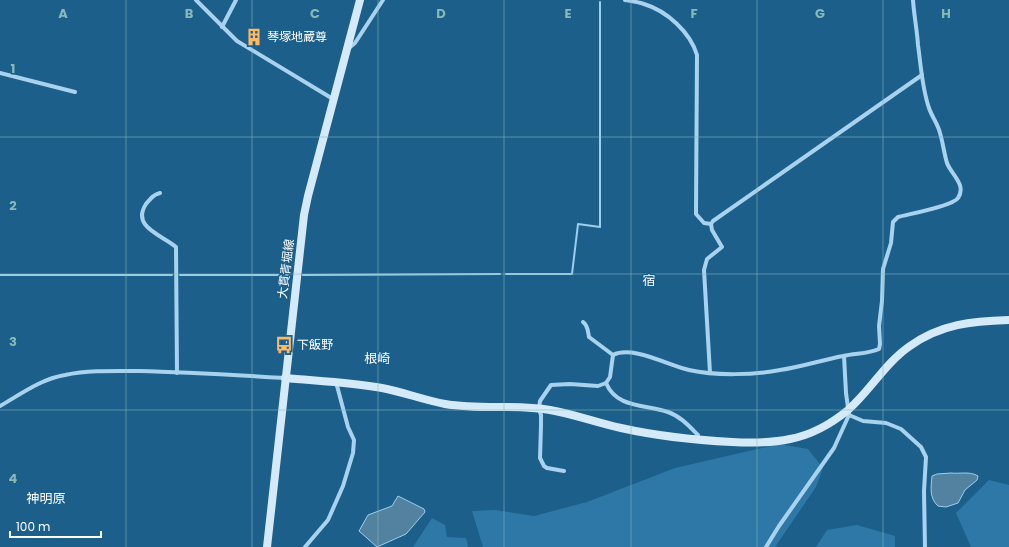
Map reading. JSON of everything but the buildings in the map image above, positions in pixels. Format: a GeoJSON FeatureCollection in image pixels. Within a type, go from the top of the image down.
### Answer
{"type":"FeatureCollection","features":[{"type":"Feature","properties":{"kind":"street"},"geometry":{"type":"LineString","coordinates":[[196,0],[237,41],[333,99]]}},
{"type":"Feature","properties":{"kind":"street"},"geometry":{"type":"LineString","coordinates":[[222,27],[236,0]]}},
{"type":"Feature","properties":{"kind":"street","name":"大貫青堀線"},"geometry":{"type":"LineString","coordinates":[[267,547],[305,208],[360,0]]}},
{"type":"Feature","properties":{"kind":"street"},"geometry":{"type":"LineString","coordinates":[[346,50],[355,43],[383,0]]}},
{"type":"Feature","properties":{"kind":"street"},"geometry":{"type":"LineString","coordinates":[[625,0],[645,5],[662,14],[674,22],[694,46],[697,55],[696,214],[704,223],[711,224]]}},
{"type":"Feature","properties":{"kind":"street"},"geometry":{"type":"LineString","coordinates":[[613,356],[618,353],[634,354],[651,357],[687,370],[710,373],[745,373],[780,370],[844,356],[873,352],[879,349],[883,269],[891,243],[893,222],[898,217],[956,201],[960,194],[960,185],[947,164],[937,123],[929,109],[922,75],[913,0]]}},
{"type":"Feature","properties":{"kind":"street"},"geometry":{"type":"LineString","coordinates":[[0,74],[75,92]]}},
{"type":"Feature","properties":{"kind":"street"},"geometry":{"type":"LineString","coordinates":[[711,224],[713,221],[922,75]]}},
{"type":"Feature","properties":{"kind":"street"},"geometry":{"type":"LineString","coordinates":[[160,193],[152,195],[142,211],[141,218],[148,228],[159,237],[176,247],[177,372]]}},
{"type":"Feature","properties":{"kind":"street"},"geometry":{"type":"LineString","coordinates":[[710,373],[704,270],[707,259],[722,247],[712,230],[711,224]]}},
{"type":"Feature","properties":{"kind":"street"},"geometry":{"type":"LineString","coordinates":[[0,406],[44,381],[65,375],[120,371],[177,372],[286,378],[356,384],[382,388],[445,404],[485,408],[508,406],[569,414],[620,428],[668,437],[745,442],[788,440],[818,430],[848,412],[898,356],[926,336],[958,324],[1009,320]]}},
{"type":"Feature","properties":{"kind":"street"},"geometry":{"type":"LineString","coordinates":[[583,322],[586,324],[588,329],[589,337],[613,356]]}},
{"type":"Feature","properties":{"kind":"street"},"geometry":{"type":"LineString","coordinates":[[564,471],[549,469],[541,462],[540,401],[551,385],[570,384],[598,386],[606,383],[610,377],[613,356]]}},
{"type":"Feature","properties":{"kind":"street"},"geometry":{"type":"LineString","coordinates":[[766,547],[834,448],[848,412],[844,356]]}},
{"type":"Feature","properties":{"kind":"street"},"geometry":{"type":"LineString","coordinates":[[305,547],[328,520],[343,486],[353,453],[354,440],[348,427],[336,382]]}},
{"type":"Feature","properties":{"kind":"street"},"geometry":{"type":"LineString","coordinates":[[606,383],[609,391],[621,400],[631,404],[668,412],[679,418],[698,435],[696,440]]}},
{"type":"Feature","properties":{"kind":"street"},"geometry":{"type":"LineString","coordinates":[[848,412],[863,422],[886,423],[901,429],[921,447],[926,457],[924,491],[925,547]]}},
{"type":"Feature","properties":{"kind":"shaded area"},"geometry":{"type":"Polygon","coordinates":[[[779,444],[808,449],[823,468],[816,487],[775,547],[483,547],[472,511],[495,510],[534,516],[587,502],[675,468],[779,444]]]}},
{"type":"Feature","properties":{"kind":"shaded area"},"geometry":{"type":"Polygon","coordinates":[[[951,473],[968,473],[978,476],[977,480],[965,490],[958,503],[946,507],[938,506],[932,496],[932,476],[951,473]]]}},
{"type":"Feature","properties":{"kind":"shaded area"},"geometry":{"type":"Polygon","coordinates":[[[989,480],[1009,485],[1009,547],[971,547],[956,513],[989,480]]]}},
{"type":"Feature","properties":{"kind":"shaded area"},"geometry":{"type":"Polygon","coordinates":[[[398,496],[424,509],[425,512],[406,534],[377,547],[359,531],[368,515],[392,506],[398,496]]]}},
{"type":"Feature","properties":{"kind":"shaded area"},"geometry":{"type":"Polygon","coordinates":[[[432,518],[445,525],[447,537],[466,538],[468,545],[467,547],[413,547],[432,518]]]}},
{"type":"Feature","properties":{"kind":"shaded area"},"geometry":{"type":"Polygon","coordinates":[[[857,525],[895,536],[895,547],[816,547],[827,530],[857,525]]]}},
{"type":"Feature","properties":{"kind":"waterway"},"geometry":{"type":"LineString","coordinates":[[506,274],[572,274],[578,224],[600,227],[600,2]]}},
{"type":"Feature","properties":{"kind":"waterway"},"geometry":{"type":"LineString","coordinates":[[303,275],[500,274]]}},
{"type":"Feature","properties":{"kind":"waterway"},"geometry":{"type":"LineString","coordinates":[[0,275],[172,275]]}},
{"type":"Feature","properties":{"kind":"waterway"},"geometry":{"type":"LineString","coordinates":[[180,275],[290,275]]}},
{"type":"Feature","properties":{"kind":"place","name":"琴塚地蔵尊"},"geometry":{"type":"Point","coordinates":[254,37]}},
{"type":"Feature","properties":{"kind":"place","name":"下飯野"},"geometry":{"type":"Point","coordinates":[284,345]}},
{"type":"Feature","properties":{"kind":"district","name":"宿"},"geometry":{"type":"Point","coordinates":[649,280]}},
{"type":"Feature","properties":{"kind":"district","name":"根崎"},"geometry":{"type":"Point","coordinates":[377,358]}},
{"type":"Feature","properties":{"kind":"district","name":"神明原"},"geometry":{"type":"Point","coordinates":[46,498]}}]}
